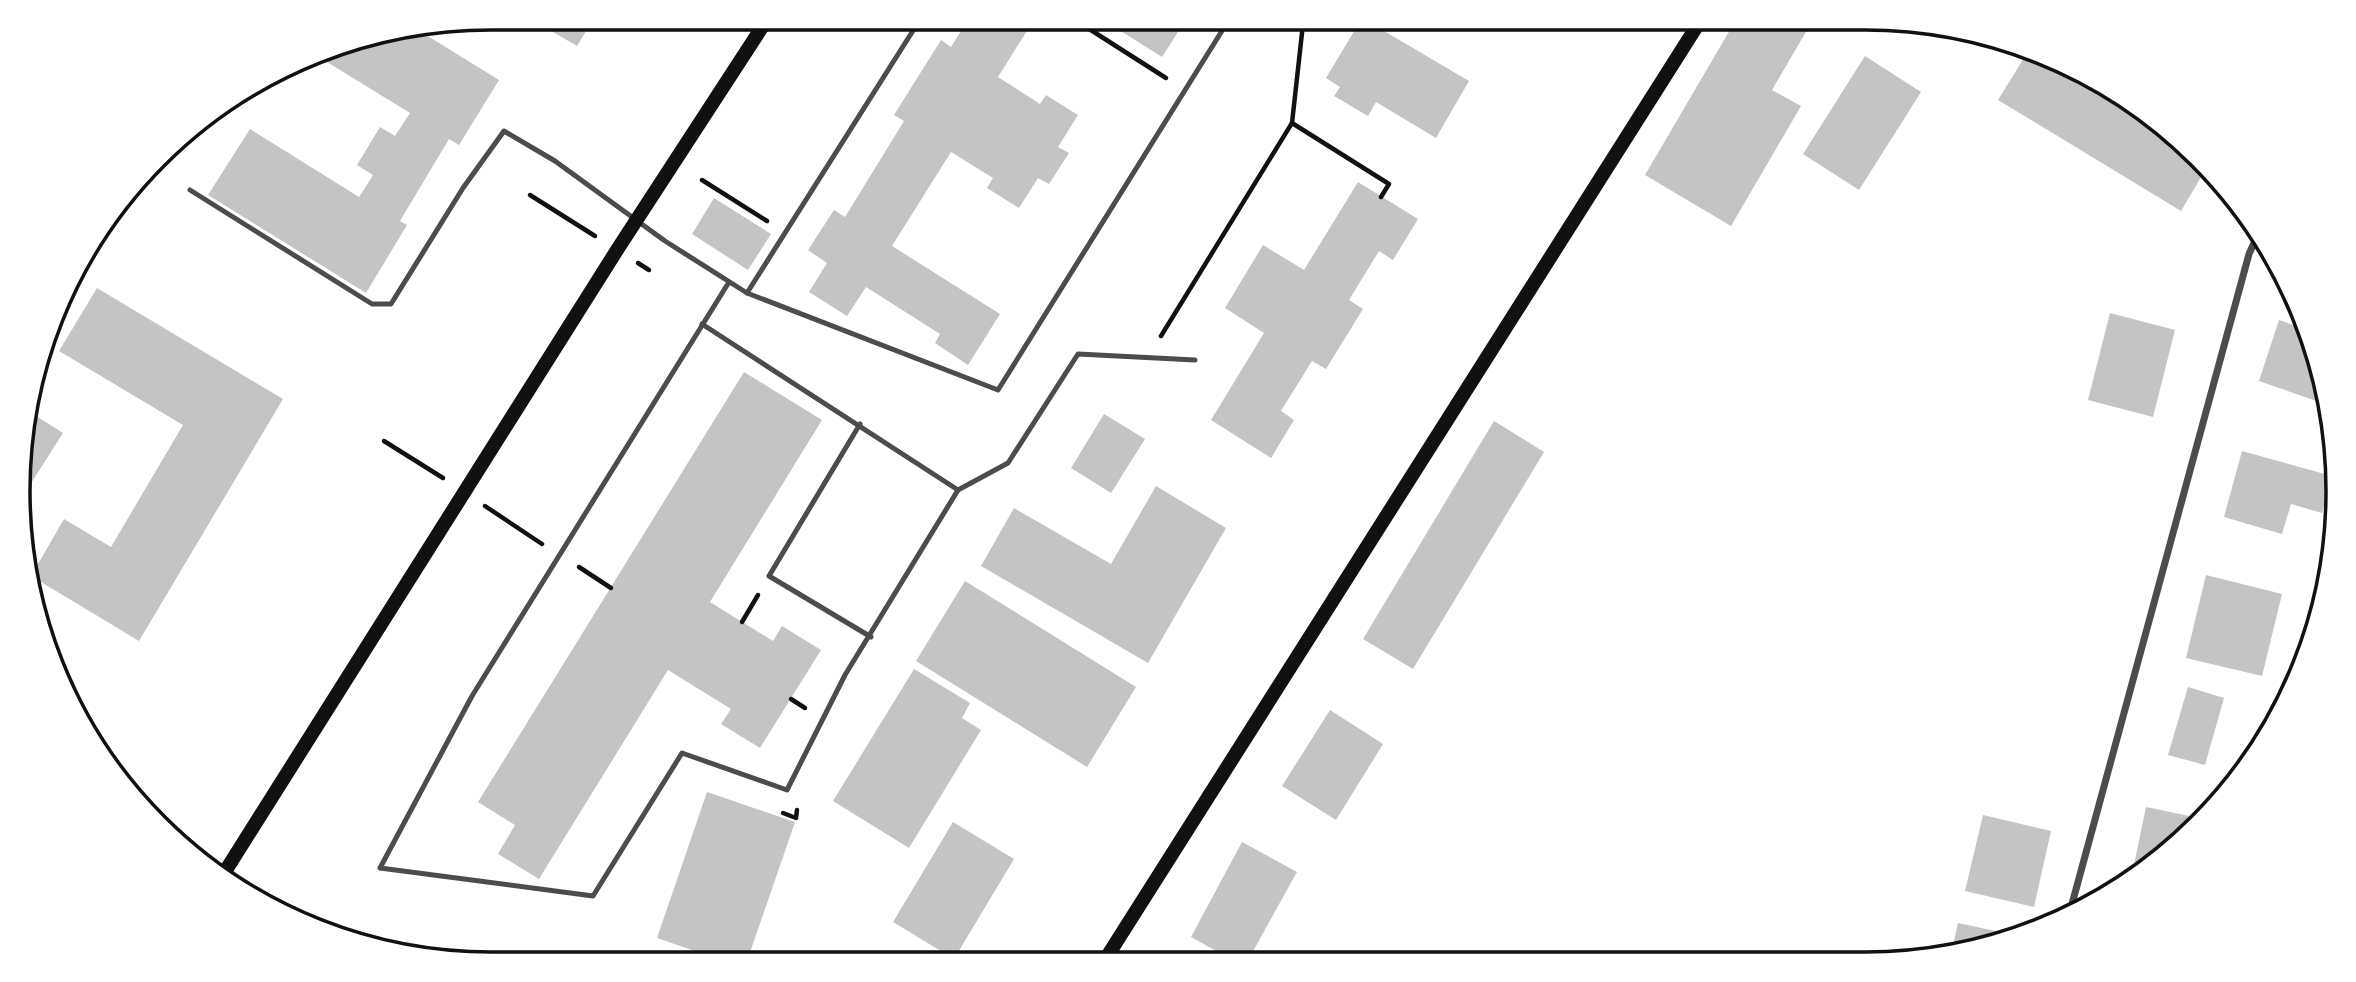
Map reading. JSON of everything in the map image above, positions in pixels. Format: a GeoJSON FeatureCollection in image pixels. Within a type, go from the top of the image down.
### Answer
{"type":"FeatureCollection","features":[{"type":"Feature","properties":{"kind":"main road"},"geometry":{"type":"LineString","coordinates":[[227,869],[617,250],[760,30]]}},
{"type":"Feature","properties":{"kind":"main road"},"geometry":{"type":"LineString","coordinates":[[1110,952],[1694,30]]}},
{"type":"Feature","properties":{"kind":"street"},"geometry":{"type":"LineString","coordinates":[[2072,903],[2254,243]]}},
{"type":"Feature","properties":{"kind":"lane"},"geometry":{"type":"LineString","coordinates":[[747,293],[913,30]]}},
{"type":"Feature","properties":{"kind":"lane"},"geometry":{"type":"LineString","coordinates":[[190,190],[372,304],[391,304],[463,188],[504,131],[555,161],[636,221],[747,293],[998,390],[1222,30]]}},
{"type":"Feature","properties":{"kind":"lane"},"geometry":{"type":"LineString","coordinates":[[729,282],[472,696],[380,868],[593,896],[682,754],[787,790],[845,676],[958,490],[1008,463],[1078,354],[1195,360]]}},
{"type":"Feature","properties":{"kind":"lane"},"geometry":{"type":"LineString","coordinates":[[702,324],[958,490]]}},
{"type":"Feature","properties":{"kind":"lane"},"geometry":{"type":"LineString","coordinates":[[860,424],[769,576],[871,637]]}},
{"type":"Feature","properties":{"kind":"path"},"geometry":{"type":"LineString","coordinates":[[1091,30],[1184,90]]}},
{"type":"Feature","properties":{"kind":"path"},"geometry":{"type":"LineString","coordinates":[[1148,358],[1292,123],[1302,30]]}},
{"type":"Feature","properties":{"kind":"path"},"geometry":{"type":"LineString","coordinates":[[1292,123],[1389,184],[1381,197]]}},
{"type":"Feature","properties":{"kind":"path"},"geometry":{"type":"LineString","coordinates":[[702,180],[786,232]]}},
{"type":"Feature","properties":{"kind":"path"},"geometry":{"type":"LineString","coordinates":[[530,195],[649,270]]}},
{"type":"Feature","properties":{"kind":"path"},"geometry":{"type":"LineString","coordinates":[[384,441],[450,482]]}},
{"type":"Feature","properties":{"kind":"path"},"geometry":{"type":"LineString","coordinates":[[479,502],[550,550]]}},
{"type":"Feature","properties":{"kind":"path"},"geometry":{"type":"LineString","coordinates":[[591,575],[611,588]]}},
{"type":"Feature","properties":{"kind":"path"},"geometry":{"type":"LineString","coordinates":[[742,622],[769,576]]}},
{"type":"Feature","properties":{"kind":"building"},"geometry":{"type":"Polygon","coordinates":[[[550,30],[587,30],[577,46],[550,30]]]}},
{"type":"Feature","properties":{"kind":"building"},"geometry":{"type":"Polygon","coordinates":[[[962,30],[1027,30],[998,77],[1040,104],[1046,95],[1078,115],[1058,147],[1069,153],[1049,184],[1038,178],[1019,208],[987,188],[993,178],[951,152],[892,246],[1000,314],[968,365],[935,343],[940,334],[866,287],[847,316],[809,292],[827,263],[808,250],[834,210],[845,217],[904,121],[894,115],[941,40],[951,47],[962,30]]]}},
{"type":"Feature","properties":{"kind":"building"},"geometry":{"type":"Polygon","coordinates":[[[1119,30],[1179,30],[1162,57],[1119,30]]]}},
{"type":"Feature","properties":{"kind":"building"},"geometry":{"type":"Polygon","coordinates":[[[1355,30],[1382,30],[1469,81],[1436,138],[1376,102],[1368,116],[1334,96],[1340,87],[1326,78],[1355,30]]]}},
{"type":"Feature","properties":{"kind":"building"},"geometry":{"type":"Polygon","coordinates":[[[1730,30],[1807,30],[1772,90],[1801,106],[1731,226],[1645,175],[1730,30]]]}},
{"type":"Feature","properties":{"kind":"building"},"geometry":{"type":"Polygon","coordinates":[[[426,35],[499,80],[459,145],[449,139],[400,221],[407,225],[366,293],[208,195],[250,129],[359,197],[373,175],[357,165],[380,127],[395,136],[410,113],[325,61],[372,45],[426,35]]]}},
{"type":"Feature","properties":{"kind":"building"},"geometry":{"type":"Polygon","coordinates":[[[1865,56],[1921,92],[1859,190],[1803,154],[1865,56]]]}},
{"type":"Feature","properties":{"kind":"building"},"geometry":{"type":"Polygon","coordinates":[[[2024,58],[2069,77],[2121,107],[2169,144],[2202,176],[2181,211],[1998,100],[2024,58]]]}},
{"type":"Feature","properties":{"kind":"building"},"geometry":{"type":"Polygon","coordinates":[[[1358,182],[1418,219],[1393,260],[1379,251],[1349,300],[1363,309],[1326,369],[1312,361],[1281,411],[1294,420],[1271,458],[1211,420],[1264,333],[1225,308],[1263,245],[1304,270],[1358,182]]]}},
{"type":"Feature","properties":{"kind":"building"},"geometry":{"type":"Polygon","coordinates":[[[714,198],[771,234],[748,270],[692,234],[714,198]]]}},
{"type":"Feature","properties":{"kind":"building"},"geometry":{"type":"Polygon","coordinates":[[[97,288],[283,399],[139,641],[39,581],[37,566],[64,519],[111,547],[183,425],[59,351],[97,288]]]}},
{"type":"Feature","properties":{"kind":"building"},"geometry":{"type":"Polygon","coordinates":[[[2110,313],[2175,330],[2153,417],[2088,400],[2110,313]]]}},
{"type":"Feature","properties":{"kind":"building"},"geometry":{"type":"Polygon","coordinates":[[[2279,320],[2295,326],[2311,372],[2317,401],[2259,381],[2279,320]]]}},
{"type":"Feature","properties":{"kind":"building"},"geometry":{"type":"Polygon","coordinates":[[[744,372],[822,420],[710,602],[773,641],[782,626],[821,650],[760,748],[721,724],[731,709],[668,670],[539,879],[498,854],[515,825],[478,802],[744,372]]]}},
{"type":"Feature","properties":{"kind":"building"},"geometry":{"type":"Polygon","coordinates":[[[1104,414],[1145,439],[1111,493],[1071,468],[1104,414]]]}},
{"type":"Feature","properties":{"kind":"building"},"geometry":{"type":"Polygon","coordinates":[[[36,416],[63,433],[30,484],[36,416]]]}},
{"type":"Feature","properties":{"kind":"building"},"geometry":{"type":"Polygon","coordinates":[[[1494,421],[1544,452],[1413,669],[1363,639],[1494,421]]]}},
{"type":"Feature","properties":{"kind":"building"},"geometry":{"type":"Polygon","coordinates":[[[2242,451],[2325,474],[2326,499],[2322,513],[2291,504],[2282,534],[2224,517],[2242,451]]]}},
{"type":"Feature","properties":{"kind":"building"},"geometry":{"type":"Polygon","coordinates":[[[1156,486],[1226,528],[1148,663],[981,566],[1014,508],[1111,564],[1156,486]]]}},
{"type":"Feature","properties":{"kind":"building"},"geometry":{"type":"Polygon","coordinates":[[[2206,575],[2282,594],[2262,676],[2186,658],[2206,575]]]}},
{"type":"Feature","properties":{"kind":"building"},"geometry":{"type":"Polygon","coordinates":[[[965,581],[1136,687],[1087,767],[916,661],[965,581]]]}},
{"type":"Feature","properties":{"kind":"building"},"geometry":{"type":"Polygon","coordinates":[[[914,669],[970,703],[962,718],[981,730],[909,848],[833,801],[914,669]]]}},
{"type":"Feature","properties":{"kind":"building"},"geometry":{"type":"Polygon","coordinates":[[[2188,687],[2224,698],[2205,765],[2168,755],[2188,687]]]}},
{"type":"Feature","properties":{"kind":"building"},"geometry":{"type":"Polygon","coordinates":[[[1330,710],[1383,744],[1336,820],[1282,786],[1330,710]]]}},
{"type":"Feature","properties":{"kind":"building"},"geometry":{"type":"Polygon","coordinates":[[[707,792],[795,822],[750,952],[697,952],[657,938],[707,792]]]}},
{"type":"Feature","properties":{"kind":"building"},"geometry":{"type":"Polygon","coordinates":[[[2146,807],[2191,816],[2169,838],[2134,866],[2146,807]]]}},
{"type":"Feature","properties":{"kind":"building"},"geometry":{"type":"Polygon","coordinates":[[[1983,815],[2051,831],[2034,907],[1965,891],[1983,815]]]}},
{"type":"Feature","properties":{"kind":"building"},"geometry":{"type":"Polygon","coordinates":[[[953,822],[1014,859],[958,952],[942,952],[893,922],[953,822]]]}},
{"type":"Feature","properties":{"kind":"building"},"geometry":{"type":"Polygon","coordinates":[[[1242,842],[1297,872],[1253,952],[1218,952],[1191,937],[1242,842]]]}},
{"type":"Feature","properties":{"kind":"building"},"geometry":{"type":"Polygon","coordinates":[[[1958,923],[2000,932],[1984,937],[1953,943],[1958,923]]]}}]}
